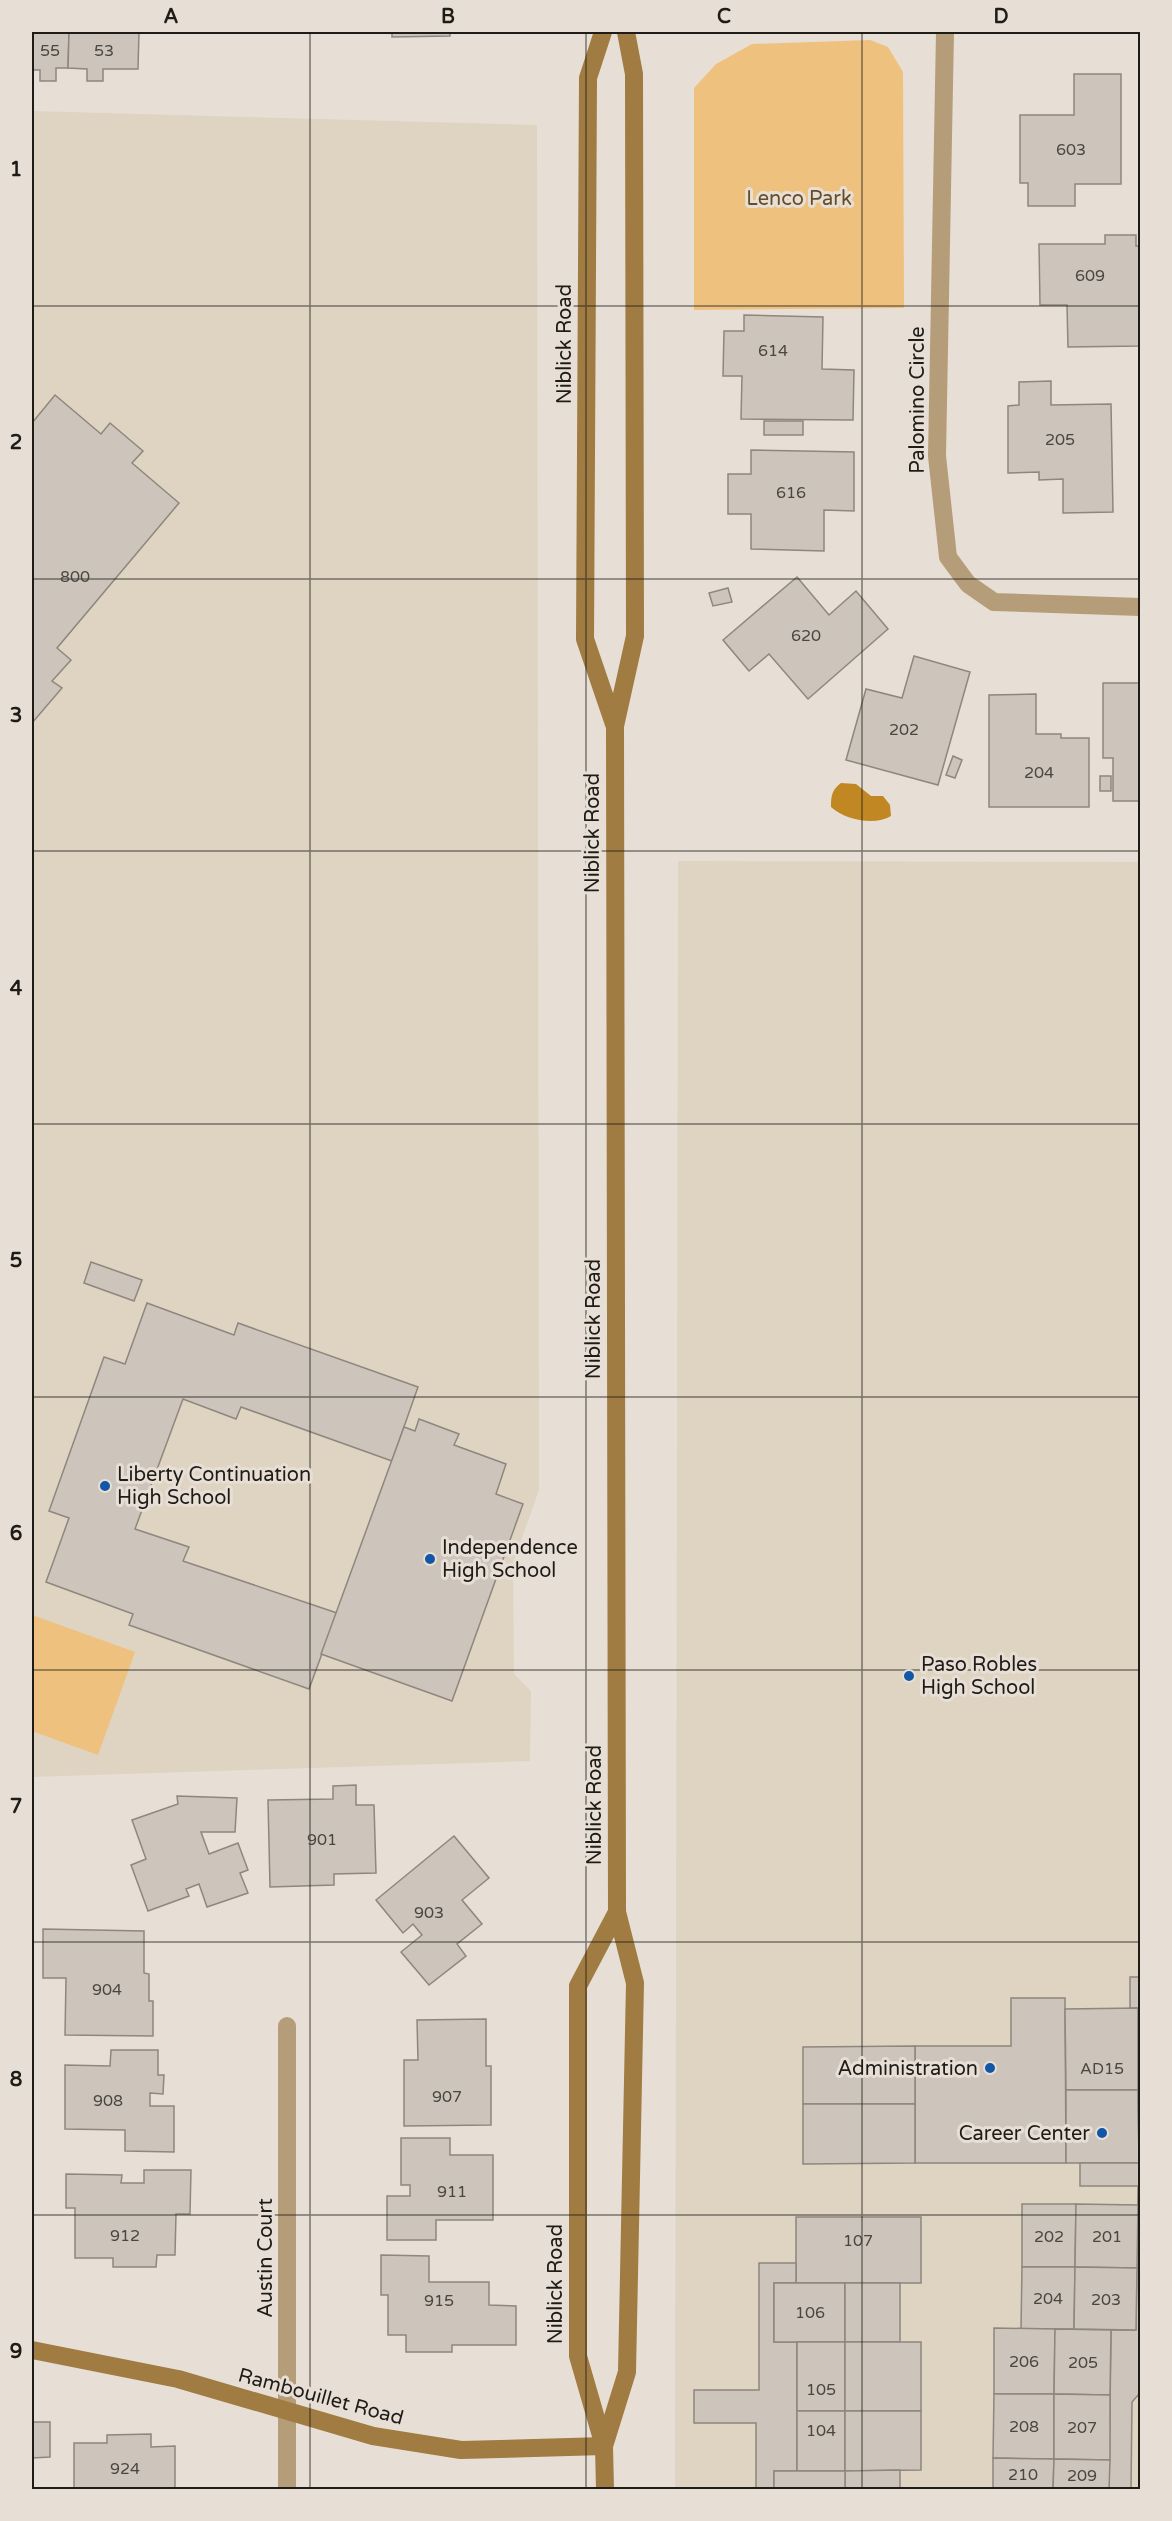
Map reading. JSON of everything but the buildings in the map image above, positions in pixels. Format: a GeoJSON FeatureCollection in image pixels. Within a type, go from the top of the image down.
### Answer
{"type":"FeatureCollection","features":[{"type":"Feature","properties":{"kind":"main road","name":"Niblick Road"},"geometry":{"type":"LineString","coordinates":[[603,32],[588,78],[585,639],[615,726]]}},
{"type":"Feature","properties":{"kind":"main road","name":"Niblick Road"},"geometry":{"type":"LineString","coordinates":[[604,2446],[627,2372],[635,1983],[617,1912],[615,726],[635,636],[634,74],[626,32]]}},
{"type":"Feature","properties":{"kind":"main road","name":"Niblick Road"},"geometry":{"type":"LineString","coordinates":[[605,2490],[604,2446],[578,2356],[578,1986],[617,1912]]}},
{"type":"Feature","properties":{"kind":"main road","name":"Rambouillet Road"},"geometry":{"type":"LineString","coordinates":[[32,2350],[178,2379],[287,2413],[373,2436],[461,2450],[604,2446]]}},
{"type":"Feature","properties":{"kind":"street","name":"Palomino Circle"},"geometry":{"type":"LineString","coordinates":[[945,32],[937,456],[948,557],[968,584],[994,602],[1140,607]]}},
{"type":"Feature","properties":{"kind":"street","name":"Austin Court"},"geometry":{"type":"LineString","coordinates":[[287,2026],[287,2490]]}},
{"type":"Feature","properties":{"kind":"shaded area"},"geometry":{"type":"Polygon","coordinates":[[[32,111],[537,125],[539,1490],[513,1563],[514,1674],[531,1691],[530,1761],[32,1777],[32,111]]]}},
{"type":"Feature","properties":{"kind":"shaded area"},"geometry":{"type":"Polygon","coordinates":[[[841,783],[856,784],[871,796],[883,796],[890,805],[891,816],[869,821],[837,812],[831,807],[831,799],[841,783]]]}},
{"type":"Feature","properties":{"kind":"shaded area","name":"Paso Robles High School"},"geometry":{"type":"Polygon","coordinates":[[[678,861],[1140,862],[1140,2489],[675,2490],[678,861]]]}},
{"type":"Feature","properties":{"kind":"green space","name":"Lenco Park"},"geometry":{"type":"Polygon","coordinates":[[[870,40],[888,47],[903,72],[904,308],[694,310],[694,88],[716,64],[752,44],[870,40]]]}},
{"type":"Feature","properties":{"kind":"green space"},"geometry":{"type":"Polygon","coordinates":[[[32,1615],[135,1652],[98,1755],[32,1731],[32,1615]]]}},
{"type":"Feature","properties":{"kind":"place","name":"Liberty Continuation High School"},"geometry":{"type":"Point","coordinates":[105,1486]}},
{"type":"Feature","properties":{"kind":"place","name":"Independence High School"},"geometry":{"type":"Point","coordinates":[430,1559]}},
{"type":"Feature","properties":{"kind":"place","name":"Paso Robles High School"},"geometry":{"type":"Point","coordinates":[909,1676]}},
{"type":"Feature","properties":{"kind":"place","name":"Administration"},"geometry":{"type":"Point","coordinates":[990,2068]}},
{"type":"Feature","properties":{"kind":"place","name":"Career Center"},"geometry":{"type":"Point","coordinates":[1102,2133]}}]}
